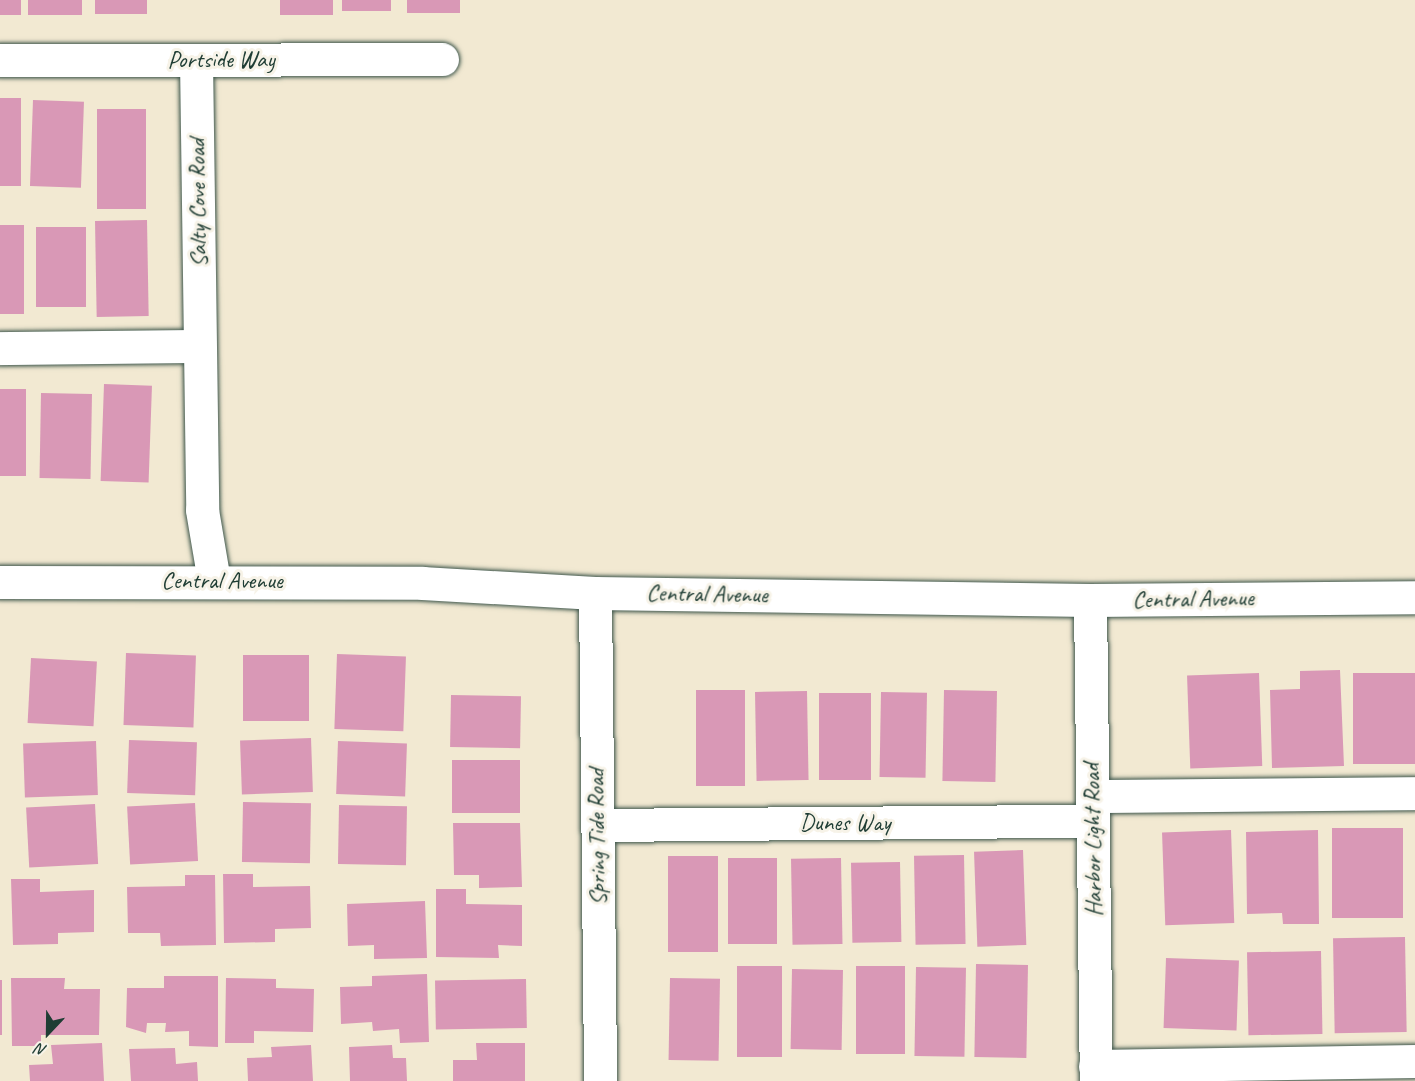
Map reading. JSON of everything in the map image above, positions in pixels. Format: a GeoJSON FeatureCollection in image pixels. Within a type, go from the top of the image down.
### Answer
{"type":"FeatureCollection","features":[{"type":"Feature","properties":{"kind":"street","name":"Portside Way"},"geometry":{"type":"LineString","coordinates":[[0,60],[442,59]]}},
{"type":"Feature","properties":{"kind":"street","name":"Salty Cove Road"},"geometry":{"type":"LineString","coordinates":[[196,60],[202,510],[214,581]]}},
{"type":"Feature","properties":{"kind":"street"},"geometry":{"type":"LineString","coordinates":[[0,348],[199,345]]}},
{"type":"Feature","properties":{"kind":"street","name":"Central Avenue"},"geometry":{"type":"LineString","coordinates":[[0,582],[422,583],[595,593],[1090,600],[1415,597]]}},
{"type":"Feature","properties":{"kind":"street","name":"Spring Tide Road"},"geometry":{"type":"LineString","coordinates":[[595,593],[600,1081]]}},
{"type":"Feature","properties":{"kind":"street","name":"Harbor Light Road"},"geometry":{"type":"LineString","coordinates":[[1090,600],[1096,1073]]}},
{"type":"Feature","properties":{"kind":"street","name":"Dunes Way"},"geometry":{"type":"LineString","coordinates":[[597,825],[1093,809],[1415,793]]}},
{"type":"Feature","properties":{"kind":"street"},"geometry":{"type":"LineString","coordinates":[[1096,1073],[1415,1061]]}},
{"type":"Feature","properties":{"kind":"building"},"geometry":{"type":"Polygon","coordinates":[[[0,0],[21,0],[21,15],[0,15],[0,0]]]}},
{"type":"Feature","properties":{"kind":"building"},"geometry":{"type":"Polygon","coordinates":[[[28,0],[82,0],[82,15],[28,15],[28,0]]]}},
{"type":"Feature","properties":{"kind":"building"},"geometry":{"type":"Polygon","coordinates":[[[95,0],[147,0],[147,14],[95,14],[95,0]]]}},
{"type":"Feature","properties":{"kind":"building"},"geometry":{"type":"Polygon","coordinates":[[[280,0],[333,0],[333,15],[280,15],[280,0]]]}},
{"type":"Feature","properties":{"kind":"building"},"geometry":{"type":"Polygon","coordinates":[[[342,0],[391,0],[391,11],[342,11],[342,0]]]}},
{"type":"Feature","properties":{"kind":"building"},"geometry":{"type":"Polygon","coordinates":[[[407,0],[460,0],[460,13],[407,13],[407,0]]]}},
{"type":"Feature","properties":{"kind":"building"},"geometry":{"type":"Polygon","coordinates":[[[0,98],[21,98],[21,186],[0,186],[0,98]]]}},
{"type":"Feature","properties":{"kind":"building"},"geometry":{"type":"Polygon","coordinates":[[[33,100],[84,102],[81,188],[30,186],[33,100]]]}},
{"type":"Feature","properties":{"kind":"building"},"geometry":{"type":"Polygon","coordinates":[[[97,109],[146,109],[146,209],[97,209],[97,109]]]}},
{"type":"Feature","properties":{"kind":"building"},"geometry":{"type":"Polygon","coordinates":[[[147,220],[149,316],[97,317],[95,221],[147,220]]]}},
{"type":"Feature","properties":{"kind":"building"},"geometry":{"type":"Polygon","coordinates":[[[0,225],[24,225],[24,314],[0,314],[0,225]]]}},
{"type":"Feature","properties":{"kind":"building"},"geometry":{"type":"Polygon","coordinates":[[[36,227],[86,227],[86,307],[36,307],[36,227]]]}},
{"type":"Feature","properties":{"kind":"building"},"geometry":{"type":"Polygon","coordinates":[[[104,384],[152,386],[149,483],[101,481],[104,384]]]}},
{"type":"Feature","properties":{"kind":"building"},"geometry":{"type":"Polygon","coordinates":[[[0,389],[26,389],[26,476],[0,476],[0,389]]]}},
{"type":"Feature","properties":{"kind":"building"},"geometry":{"type":"Polygon","coordinates":[[[41,393],[92,394],[91,479],[40,478],[41,393]]]}},
{"type":"Feature","properties":{"kind":"building"},"geometry":{"type":"Polygon","coordinates":[[[126,653],[196,655],[193,727],[123,725],[126,653]]]}},
{"type":"Feature","properties":{"kind":"building"},"geometry":{"type":"Polygon","coordinates":[[[337,654],[406,656],[403,731],[334,729],[337,654]]]}},
{"type":"Feature","properties":{"kind":"building"},"geometry":{"type":"Polygon","coordinates":[[[243,655],[309,655],[309,721],[243,721],[243,655]]]}},
{"type":"Feature","properties":{"kind":"building"},"geometry":{"type":"Polygon","coordinates":[[[31,658],[97,661],[94,726],[28,723],[31,658]]]}},
{"type":"Feature","properties":{"kind":"building"},"geometry":{"type":"Polygon","coordinates":[[[1340,670],[1344,766],[1272,768],[1270,690],[1300,689],[1300,671],[1340,670]]]}},
{"type":"Feature","properties":{"kind":"building"},"geometry":{"type":"Polygon","coordinates":[[[1259,673],[1262,766],[1190,768],[1187,676],[1259,673]]]}},
{"type":"Feature","properties":{"kind":"building"},"geometry":{"type":"Polygon","coordinates":[[[1353,673],[1415,673],[1415,764],[1353,764],[1353,673]]]}},
{"type":"Feature","properties":{"kind":"building"},"geometry":{"type":"Polygon","coordinates":[[[696,690],[745,690],[745,786],[696,786],[696,690]]]}},
{"type":"Feature","properties":{"kind":"building"},"geometry":{"type":"Polygon","coordinates":[[[944,690],[997,691],[995,782],[942,781],[944,690]]]}},
{"type":"Feature","properties":{"kind":"building"},"geometry":{"type":"Polygon","coordinates":[[[807,691],[809,780],[757,781],[755,692],[807,691]]]}},
{"type":"Feature","properties":{"kind":"building"},"geometry":{"type":"Polygon","coordinates":[[[881,692],[927,693],[926,778],[880,777],[881,692]]]}},
{"type":"Feature","properties":{"kind":"building"},"geometry":{"type":"Polygon","coordinates":[[[819,693],[871,693],[871,780],[819,780],[819,693]]]}},
{"type":"Feature","properties":{"kind":"building"},"geometry":{"type":"Polygon","coordinates":[[[451,695],[521,696],[520,748],[450,747],[451,695]]]}},
{"type":"Feature","properties":{"kind":"building"},"geometry":{"type":"Polygon","coordinates":[[[311,738],[313,792],[242,794],[240,740],[311,738]]]}},
{"type":"Feature","properties":{"kind":"building"},"geometry":{"type":"Polygon","coordinates":[[[129,740],[197,742],[195,795],[127,793],[129,740]]]}},
{"type":"Feature","properties":{"kind":"building"},"geometry":{"type":"Polygon","coordinates":[[[96,741],[98,795],[25,798],[23,744],[96,741]]]}},
{"type":"Feature","properties":{"kind":"building"},"geometry":{"type":"Polygon","coordinates":[[[338,741],[407,743],[405,796],[336,794],[338,741]]]}},
{"type":"Feature","properties":{"kind":"building"},"geometry":{"type":"Polygon","coordinates":[[[452,760],[520,760],[520,813],[452,813],[452,760]]]}},
{"type":"Feature","properties":{"kind":"building"},"geometry":{"type":"Polygon","coordinates":[[[243,802],[311,803],[310,863],[242,862],[243,802]]]}},
{"type":"Feature","properties":{"kind":"building"},"geometry":{"type":"Polygon","coordinates":[[[195,803],[198,861],[130,864],[127,807],[195,803]]]}},
{"type":"Feature","properties":{"kind":"building"},"geometry":{"type":"Polygon","coordinates":[[[95,804],[98,864],[29,868],[26,808],[95,804]]]}},
{"type":"Feature","properties":{"kind":"building"},"geometry":{"type":"Polygon","coordinates":[[[339,805],[407,806],[406,865],[338,864],[339,805]]]}},
{"type":"Feature","properties":{"kind":"building"},"geometry":{"type":"Polygon","coordinates":[[[453,823],[520,823],[522,887],[479,888],[479,875],[454,875],[453,823]]]}},
{"type":"Feature","properties":{"kind":"building"},"geometry":{"type":"Polygon","coordinates":[[[1332,828],[1403,828],[1403,918],[1332,918],[1332,828]]]}},
{"type":"Feature","properties":{"kind":"building"},"geometry":{"type":"Polygon","coordinates":[[[1231,830],[1234,923],[1165,925],[1162,832],[1231,830]]]}},
{"type":"Feature","properties":{"kind":"building"},"geometry":{"type":"Polygon","coordinates":[[[1318,830],[1319,924],[1283,924],[1282,913],[1247,914],[1246,832],[1318,830]]]}},
{"type":"Feature","properties":{"kind":"building"},"geometry":{"type":"Polygon","coordinates":[[[1023,850],[1026,945],[977,947],[974,852],[1023,850]]]}},
{"type":"Feature","properties":{"kind":"building"},"geometry":{"type":"Polygon","coordinates":[[[964,855],[966,944],[916,945],[914,856],[964,855]]]}},
{"type":"Feature","properties":{"kind":"building"},"geometry":{"type":"Polygon","coordinates":[[[668,856],[718,856],[718,952],[668,952],[668,856]]]}},
{"type":"Feature","properties":{"kind":"building"},"geometry":{"type":"Polygon","coordinates":[[[728,858],[777,858],[777,944],[728,944],[728,858]]]}},
{"type":"Feature","properties":{"kind":"building"},"geometry":{"type":"Polygon","coordinates":[[[841,858],[843,944],[793,945],[791,859],[841,858]]]}},
{"type":"Feature","properties":{"kind":"building"},"geometry":{"type":"Polygon","coordinates":[[[900,862],[901,942],[852,943],[851,863],[900,862]]]}},
{"type":"Feature","properties":{"kind":"building"},"geometry":{"type":"Polygon","coordinates":[[[223,874],[253,874],[253,887],[310,886],[311,928],[275,929],[275,942],[224,943],[223,874]]]}},
{"type":"Feature","properties":{"kind":"building"},"geometry":{"type":"Polygon","coordinates":[[[185,875],[215,875],[216,945],[161,946],[160,933],[128,933],[127,887],[185,886],[185,875]]]}},
{"type":"Feature","properties":{"kind":"building"},"geometry":{"type":"Polygon","coordinates":[[[11,879],[40,879],[40,892],[94,890],[94,932],[58,933],[58,944],[13,945],[11,879]]]}},
{"type":"Feature","properties":{"kind":"building"},"geometry":{"type":"Polygon","coordinates":[[[436,889],[466,889],[466,904],[522,905],[522,946],[498,945],[499,958],[436,957],[436,889]]]}},
{"type":"Feature","properties":{"kind":"building"},"geometry":{"type":"Polygon","coordinates":[[[425,901],[427,958],[374,959],[374,945],[348,946],[347,904],[425,901]]]}},
{"type":"Feature","properties":{"kind":"building"},"geometry":{"type":"Polygon","coordinates":[[[1405,937],[1407,1032],[1335,1033],[1333,938],[1405,937]]]}},
{"type":"Feature","properties":{"kind":"building"},"geometry":{"type":"Polygon","coordinates":[[[1321,951],[1322,1034],[1248,1035],[1247,952],[1321,951]]]}},
{"type":"Feature","properties":{"kind":"building"},"geometry":{"type":"Polygon","coordinates":[[[1166,958],[1239,961],[1237,1031],[1164,1028],[1166,958]]]}},
{"type":"Feature","properties":{"kind":"building"},"geometry":{"type":"Polygon","coordinates":[[[976,964],[1028,965],[1026,1058],[974,1057],[976,964]]]}},
{"type":"Feature","properties":{"kind":"building"},"geometry":{"type":"Polygon","coordinates":[[[737,966],[782,966],[782,1057],[737,1057],[737,966]]]}},
{"type":"Feature","properties":{"kind":"building"},"geometry":{"type":"Polygon","coordinates":[[[856,966],[905,966],[905,1054],[856,1054],[856,966]]]}},
{"type":"Feature","properties":{"kind":"building"},"geometry":{"type":"Polygon","coordinates":[[[916,967],[966,968],[964,1057],[914,1056],[916,967]]]}},
{"type":"Feature","properties":{"kind":"building"},"geometry":{"type":"Polygon","coordinates":[[[792,969],[843,970],[842,1050],[791,1049],[792,969]]]}},
{"type":"Feature","properties":{"kind":"building"},"geometry":{"type":"Polygon","coordinates":[[[427,974],[429,1042],[400,1043],[399,1029],[373,1031],[372,1022],[341,1024],[340,987],[372,986],[372,976],[427,974]]]}},
{"type":"Feature","properties":{"kind":"building"},"geometry":{"type":"Polygon","coordinates":[[[164,976],[218,976],[218,1047],[189,1046],[189,1031],[165,1032],[166,1023],[147,1023],[146,1033],[126,1027],[127,988],[164,988],[164,976]]]}},
{"type":"Feature","properties":{"kind":"building"},"geometry":{"type":"Polygon","coordinates":[[[11,978],[65,978],[64,989],[100,989],[99,1035],[41,1035],[41,1046],[12,1046],[11,978]]]}},
{"type":"Feature","properties":{"kind":"building"},"geometry":{"type":"Polygon","coordinates":[[[226,978],[276,979],[276,988],[314,989],[313,1032],[254,1031],[254,1043],[225,1043],[226,978]]]}},
{"type":"Feature","properties":{"kind":"building"},"geometry":{"type":"Polygon","coordinates":[[[670,978],[720,979],[719,1061],[669,1060],[670,978]]]}},
{"type":"Feature","properties":{"kind":"building"},"geometry":{"type":"Polygon","coordinates":[[[526,979],[527,1028],[436,1030],[435,981],[526,979]]]}},
{"type":"Feature","properties":{"kind":"building"},"geometry":{"type":"Polygon","coordinates":[[[0,980],[2,980],[2,1035],[0,1035],[0,980]]]}},
{"type":"Feature","properties":{"kind":"building"},"geometry":{"type":"Polygon","coordinates":[[[102,1043],[104,1081],[30,1081],[29,1065],[53,1064],[51,1045],[102,1043]]]}},
{"type":"Feature","properties":{"kind":"building"},"geometry":{"type":"Polygon","coordinates":[[[476,1043],[525,1043],[525,1081],[453,1081],[453,1060],[477,1060],[476,1043]]]}},
{"type":"Feature","properties":{"kind":"building"},"geometry":{"type":"Polygon","coordinates":[[[311,1045],[313,1081],[248,1081],[247,1058],[272,1057],[271,1047],[311,1045]]]}},
{"type":"Feature","properties":{"kind":"building"},"geometry":{"type":"Polygon","coordinates":[[[392,1045],[393,1058],[406,1058],[407,1081],[350,1081],[349,1047],[392,1045]]]}},
{"type":"Feature","properties":{"kind":"building"},"geometry":{"type":"Polygon","coordinates":[[[175,1048],[176,1064],[197,1062],[198,1081],[131,1081],[129,1049],[175,1048]]]}}]}
